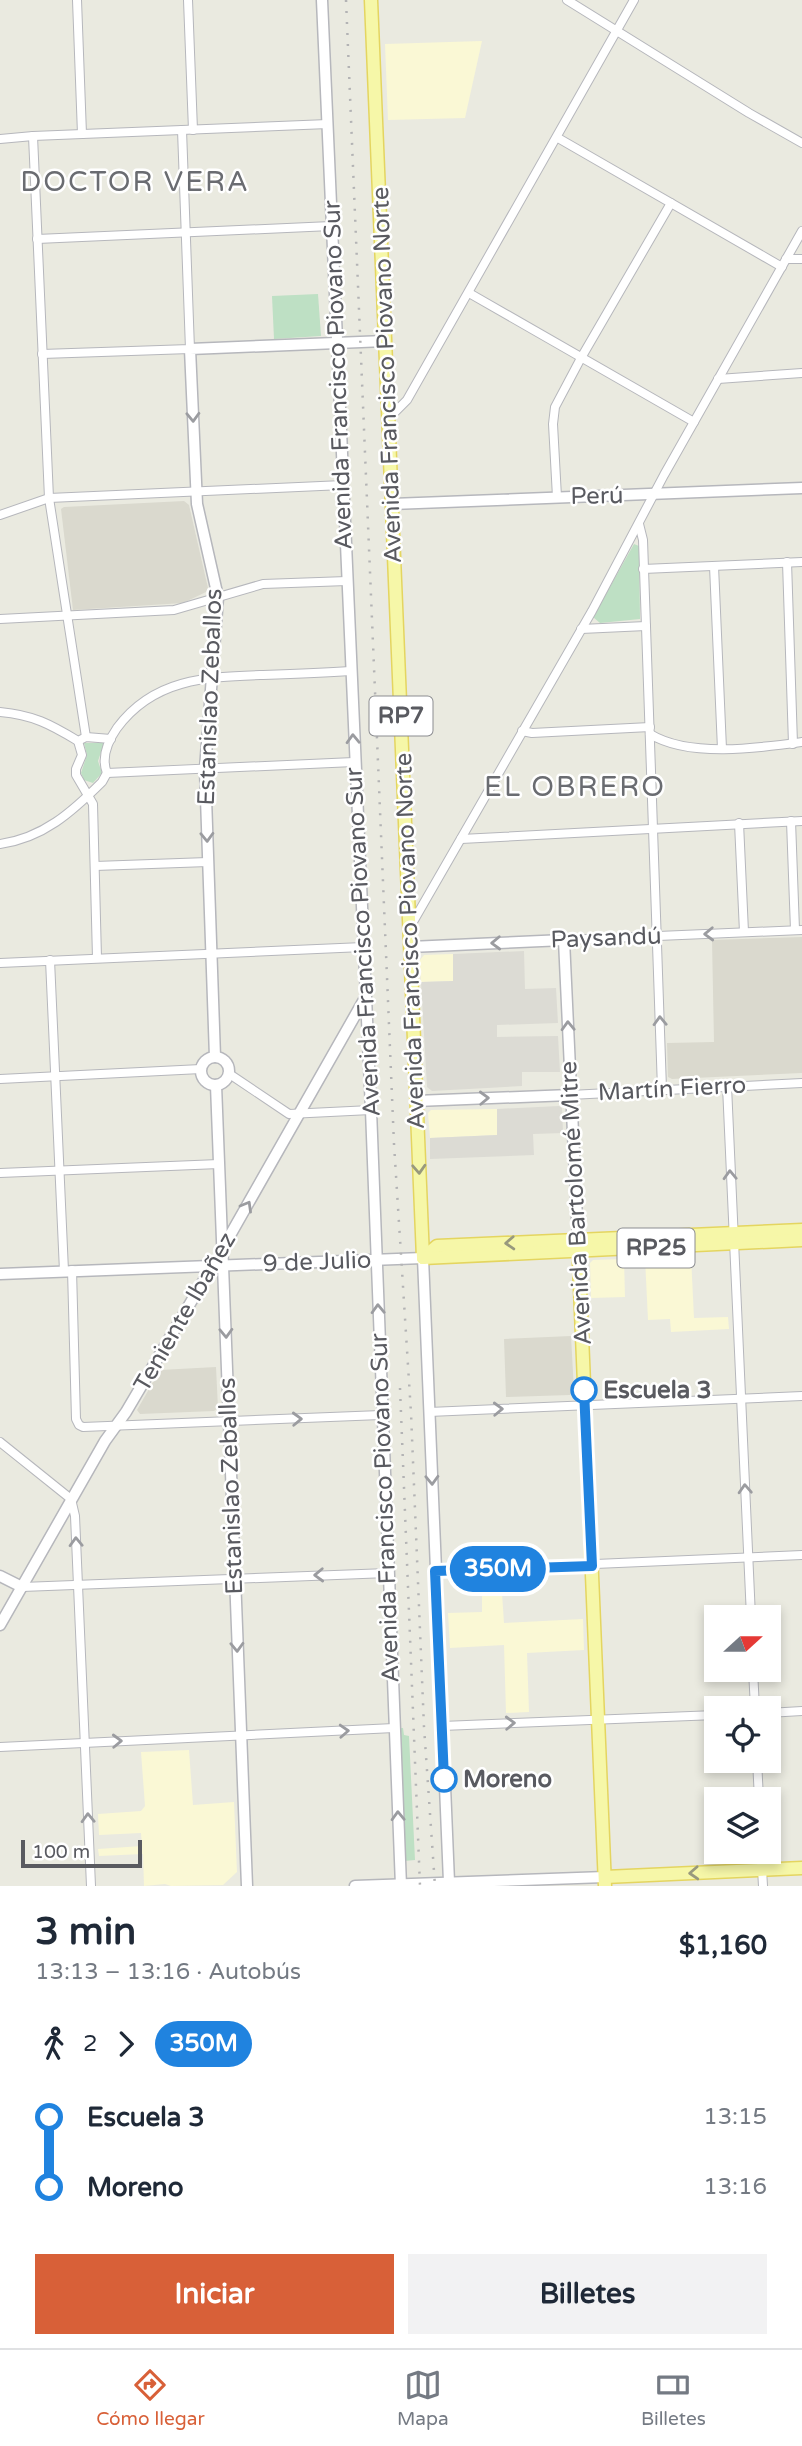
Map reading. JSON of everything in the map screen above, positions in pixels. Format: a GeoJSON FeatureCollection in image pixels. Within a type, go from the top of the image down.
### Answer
{"type":"FeatureCollection","features":[{"type":"Feature","properties":{"kind":"main road","name":"Avenida Francisco Piovano Norte"},"geometry":{"type":"LineString","coordinates":[[371,0],[423,1258]]}},
{"type":"Feature","properties":{"kind":"main road","name":"RP25"},"geometry":{"type":"LineString","coordinates":[[578,1246],[732,1238],[802,1230]]}},
{"type":"Feature","properties":{"kind":"main road","name":"RP25"},"geometry":{"type":"LineString","coordinates":[[732,1238],[802,1240]]}},
{"type":"Feature","properties":{"kind":"main road"},"geometry":{"type":"LineString","coordinates":[[423,1258],[578,1246]]}},
{"type":"Feature","properties":{"kind":"main road","name":"Avenida Bartolomé Mitre"},"geometry":{"type":"LineString","coordinates":[[578,1246],[605,1881]]}},
{"type":"Feature","properties":{"kind":"main road"},"geometry":{"type":"LineString","coordinates":[[605,1881],[802,1868]]}},
{"type":"Feature","properties":{"kind":"street"},"geometry":{"type":"LineString","coordinates":[[77,0],[82,134]]}},
{"type":"Feature","properties":{"kind":"street"},"geometry":{"type":"LineString","coordinates":[[188,0],[193,130]]}},
{"type":"Feature","properties":{"kind":"street","name":"Avenida Francisco Piovano Sur"},"geometry":{"type":"LineString","coordinates":[[322,0],[371,1110],[401,1885]]}},
{"type":"Feature","properties":{"kind":"street"},"geometry":{"type":"LineString","coordinates":[[567,0],[802,143]]}},
{"type":"Feature","properties":{"kind":"street"},"geometry":{"type":"LineString","coordinates":[[389,418],[407,400],[635,0]]}},
{"type":"Feature","properties":{"kind":"street"},"geometry":{"type":"LineString","coordinates":[[0,139],[328,124]]}},
{"type":"Feature","properties":{"kind":"street","name":"Estanislao Zeballos"},"geometry":{"type":"LineString","coordinates":[[183,131],[196,492],[218,597],[205,769],[215,1057]]}},
{"type":"Feature","properties":{"kind":"street"},"geometry":{"type":"LineString","coordinates":[[33,136],[49,498],[82,739],[82,755],[76,775],[93,804],[97,958]]}},
{"type":"Feature","properties":{"kind":"street"},"geometry":{"type":"LineString","coordinates":[[558,138],[671,203],[784,263],[802,258]]}},
{"type":"Feature","properties":{"kind":"street"},"geometry":{"type":"LineString","coordinates":[[557,496],[555,407],[671,203]]}},
{"type":"Feature","properties":{"kind":"street"},"geometry":{"type":"LineString","coordinates":[[37,239],[331,226]]}},
{"type":"Feature","properties":{"kind":"street"},"geometry":{"type":"LineString","coordinates":[[409,928],[581,629],[802,232]]}},
{"type":"Feature","properties":{"kind":"street"},"geometry":{"type":"LineString","coordinates":[[469,293],[694,422]]}},
{"type":"Feature","properties":{"kind":"street"},"geometry":{"type":"LineString","coordinates":[[42,354],[385,341]]}},
{"type":"Feature","properties":{"kind":"street"},"geometry":{"type":"LineString","coordinates":[[718,379],[802,373]]}},
{"type":"Feature","properties":{"kind":"street"},"geometry":{"type":"LineString","coordinates":[[0,515],[49,498],[343,485]]}},
{"type":"Feature","properties":{"kind":"street","name":"Perú"},"geometry":{"type":"LineString","coordinates":[[392,504],[802,488]]}},
{"type":"Feature","properties":{"kind":"street"},"geometry":{"type":"LineString","coordinates":[[639,524],[643,540],[662,1089]]}},
{"type":"Feature","properties":{"kind":"street"},"geometry":{"type":"LineString","coordinates":[[523,731],[650,731],[682,745],[722,749],[798,743],[787,562]]}},
{"type":"Feature","properties":{"kind":"street"},"geometry":{"type":"LineString","coordinates":[[643,569],[802,562]]}},
{"type":"Feature","properties":{"kind":"street"},"geometry":{"type":"LineString","coordinates":[[714,566],[722,749]]}},
{"type":"Feature","properties":{"kind":"street"},"geometry":{"type":"LineString","coordinates":[[0,619],[174,610],[263,584],[346,581]]}},
{"type":"Feature","properties":{"kind":"street"},"geometry":{"type":"LineString","coordinates":[[581,629],[646,626]]}},
{"type":"Feature","properties":{"kind":"street"},"geometry":{"type":"LineString","coordinates":[[107,774],[103,762],[111,738],[124,719],[155,694],[171,686],[213,677],[350,671]]}},
{"type":"Feature","properties":{"kind":"street"},"geometry":{"type":"LineString","coordinates":[[0,712],[33,717],[82,739],[111,738]]}},
{"type":"Feature","properties":{"kind":"street"},"geometry":{"type":"LineString","coordinates":[[107,774],[354,762]]}},
{"type":"Feature","properties":{"kind":"street"},"geometry":{"type":"LineString","coordinates":[[0,844],[15,842],[45,830],[61,820],[102,782],[107,774]]}},
{"type":"Feature","properties":{"kind":"street"},"geometry":{"type":"LineString","coordinates":[[790,821],[797,866],[799,930]]}},
{"type":"Feature","properties":{"kind":"street"},"geometry":{"type":"LineString","coordinates":[[461,838],[802,821]]}},
{"type":"Feature","properties":{"kind":"street"},"geometry":{"type":"LineString","coordinates":[[739,824],[744,932]]}},
{"type":"Feature","properties":{"kind":"street"},"geometry":{"type":"LineString","coordinates":[[95,866],[208,862]]}},
{"type":"Feature","properties":{"kind":"street","name":"Paysandú"},"geometry":{"type":"LineString","coordinates":[[410,947],[799,930]]}},
{"type":"Feature","properties":{"kind":"street","name":"Avenida Bartolomé Mitre"},"geometry":{"type":"LineString","coordinates":[[564,940],[578,1246]]}},
{"type":"Feature","properties":{"kind":"street"},"geometry":{"type":"LineString","coordinates":[[0,962],[363,947]]}},
{"type":"Feature","properties":{"kind":"street"},"geometry":{"type":"LineString","coordinates":[[50,960],[59,1171],[68,1271],[76,1419],[79,1425],[116,1426],[381,1415]]}},
{"type":"Feature","properties":{"kind":"street","name":"Teniente Ibañez"},"geometry":{"type":"LineString","coordinates":[[223,1247],[366,997]]}},
{"type":"Feature","properties":{"kind":"street"},"geometry":{"type":"LineString","coordinates":[[201,1069],[208,1058],[223,1060],[228,1073],[283,1112],[298,1115],[371,1110]]}},
{"type":"Feature","properties":{"kind":"street"},"geometry":{"type":"LineString","coordinates":[[0,1079],[201,1069]]}},
{"type":"Feature","properties":{"kind":"street"},"geometry":{"type":"LineString","coordinates":[[201,1069],[205,1081],[216,1085],[223,1083],[228,1073]]}},
{"type":"Feature","properties":{"kind":"street","name":"Martín Fierro"},"geometry":{"type":"LineString","coordinates":[[416,1101],[802,1083]]}},
{"type":"Feature","properties":{"kind":"street","name":"Estanislao Zeballos"},"geometry":{"type":"LineString","coordinates":[[216,1085],[223,1247],[218,1265],[229,1422],[247,1886]]}},
{"type":"Feature","properties":{"kind":"street"},"geometry":{"type":"LineString","coordinates":[[727,1086],[750,1605]]}},
{"type":"Feature","properties":{"kind":"street"},"geometry":{"type":"LineString","coordinates":[[0,1173],[219,1164]]}},
{"type":"Feature","properties":{"kind":"street","name":"9 de Julio"},"geometry":{"type":"LineString","coordinates":[[0,1274],[423,1258]]}},
{"type":"Feature","properties":{"kind":"street","name":"Avenida Francisco Piovano Norte"},"geometry":{"type":"LineString","coordinates":[[423,1258],[451,1884]]}},
{"type":"Feature","properties":{"kind":"street","name":"Teniente Ibañez"},"geometry":{"type":"LineString","coordinates":[[0,1625],[71,1499],[218,1265]]}},
{"type":"Feature","properties":{"kind":"street"},"geometry":{"type":"LineString","coordinates":[[429,1412],[802,1396]]}},
{"type":"Feature","properties":{"kind":"street"},"geometry":{"type":"LineString","coordinates":[[0,1442],[71,1499],[75,1516],[91,1886]]}},
{"type":"Feature","properties":{"kind":"street"},"geometry":{"type":"LineString","coordinates":[[435,1571],[802,1555]]}},
{"type":"Feature","properties":{"kind":"street"},"geometry":{"type":"LineString","coordinates":[[0,1576],[22,1587],[388,1573]]}},
{"type":"Feature","properties":{"kind":"street"},"geometry":{"type":"LineString","coordinates":[[781,1713],[802,1712]]}},
{"type":"Feature","properties":{"kind":"street"},"geometry":{"type":"LineString","coordinates":[[442,1726],[704,1716]]}},
{"type":"Feature","properties":{"kind":"street"},"geometry":{"type":"LineString","coordinates":[[0,1747],[394,1728]]}},
{"type":"Feature","properties":{"kind":"street"},"geometry":{"type":"LineString","coordinates":[[762,1864],[762,1886]]}},
{"type":"Feature","properties":{"kind":"street"},"geometry":{"type":"LineString","coordinates":[[355,1886],[605,1881]]}},
{"type":"Feature","properties":{"kind":"shaded area"},"geometry":{"type":"Polygon","coordinates":[[[482,41],[465,118],[388,120],[385,44],[482,41]]]}},
{"type":"Feature","properties":{"kind":"shaded area"},"geometry":{"type":"Polygon","coordinates":[[[184,501],[189,505],[208,588],[206,592],[183,603],[73,610],[61,509],[184,501]]]}},
{"type":"Feature","properties":{"kind":"shaded area"},"geometry":{"type":"Polygon","coordinates":[[[802,937],[802,1073],[672,1079],[668,1077],[667,1043],[714,1042],[712,940],[802,937]]]}},
{"type":"Feature","properties":{"kind":"shaded area"},"geometry":{"type":"Polygon","coordinates":[[[524,951],[525,989],[556,988],[558,1023],[497,1025],[497,1037],[558,1036],[560,1072],[522,1072],[522,1086],[432,1091],[427,1087],[421,982],[453,981],[453,954],[524,951]]]}},
{"type":"Feature","properties":{"kind":"shaded area"},"geometry":{"type":"Polygon","coordinates":[[[453,954],[453,981],[421,982],[419,961],[424,955],[453,954]]]}},
{"type":"Feature","properties":{"kind":"shaded area"},"geometry":{"type":"Polygon","coordinates":[[[562,1108],[563,1133],[533,1134],[534,1155],[430,1159],[430,1138],[497,1135],[497,1109],[562,1108]]]}},
{"type":"Feature","properties":{"kind":"shaded area"},"geometry":{"type":"Polygon","coordinates":[[[497,1109],[497,1135],[430,1138],[428,1113],[431,1110],[497,1109]]]}},
{"type":"Feature","properties":{"kind":"shaded area"},"geometry":{"type":"Polygon","coordinates":[[[691,1256],[694,1318],[728,1317],[729,1329],[671,1332],[670,1319],[648,1320],[645,1258],[691,1256]]]}},
{"type":"Feature","properties":{"kind":"shaded area"},"geometry":{"type":"Polygon","coordinates":[[[624,1259],[625,1297],[591,1298],[590,1263],[593,1260],[624,1259]]]}},
{"type":"Feature","properties":{"kind":"shaded area"},"geometry":{"type":"Polygon","coordinates":[[[571,1336],[574,1391],[570,1395],[506,1397],[504,1339],[571,1336]]]}},
{"type":"Feature","properties":{"kind":"shaded area"},"geometry":{"type":"Polygon","coordinates":[[[216,1367],[218,1408],[214,1411],[140,1414],[137,1410],[160,1370],[216,1367]]]}},
{"type":"Feature","properties":{"kind":"shaded area"},"geometry":{"type":"Polygon","coordinates":[[[501,1578],[504,1623],[583,1619],[584,1650],[527,1653],[529,1712],[506,1713],[504,1645],[450,1648],[448,1613],[482,1612],[482,1579],[501,1578]]]}},
{"type":"Feature","properties":{"kind":"shaded area"},"geometry":{"type":"Polygon","coordinates":[[[189,1750],[193,1805],[234,1802],[237,1872],[223,1885],[144,1886],[143,1854],[99,1856],[98,1849],[142,1846],[141,1833],[99,1835],[98,1814],[141,1811],[145,1806],[141,1752],[189,1750]]]}},
{"type":"Feature","properties":{"kind":"green space"},"geometry":{"type":"Polygon","coordinates":[[[318,294],[321,336],[274,339],[272,296],[318,294]]]}},
{"type":"Feature","properties":{"kind":"green space"},"geometry":{"type":"Polygon","coordinates":[[[634,544],[639,546],[640,619],[600,623],[593,617],[634,544]]]}},
{"type":"Feature","properties":{"kind":"green space"},"geometry":{"type":"Polygon","coordinates":[[[84,743],[104,743],[98,761],[102,773],[93,783],[84,780],[81,773],[87,755],[84,743]]]}},
{"type":"Feature","properties":{"kind":"green space"},"geometry":{"type":"Polygon","coordinates":[[[398,1728],[403,1728],[404,1735],[409,1736],[415,1860],[404,1861],[398,1728]]]}},
{"type":"Feature","properties":{"kind":"railway"},"geometry":{"type":"LineString","coordinates":[[346,0],[394,1144],[411,1413],[424,1727],[435,1886]]}},
{"type":"Feature","properties":{"kind":"railway"},"geometry":{"type":"LineString","coordinates":[[400,1388],[420,1886]]}},
{"type":"Feature","properties":{"kind":"bus line","name":"350M"},"geometry":{"type":"LineString","coordinates":[[444,1779],[435,1571],[592,1566],[584,1390]]}},
{"type":"Feature","properties":{"kind":"place","name":"Escuela 3"},"geometry":{"type":"Point","coordinates":[584,1390]}},
{"type":"Feature","properties":{"kind":"place","name":"Moreno"},"geometry":{"type":"Point","coordinates":[444,1779]}},
{"type":"Feature","properties":{"kind":"district","name":"DOCTOR VERA"},"geometry":{"type":"Point","coordinates":[135,182]}},
{"type":"Feature","properties":{"kind":"district","name":"EL OBRERO"},"geometry":{"type":"Point","coordinates":[575,787]}}]}
